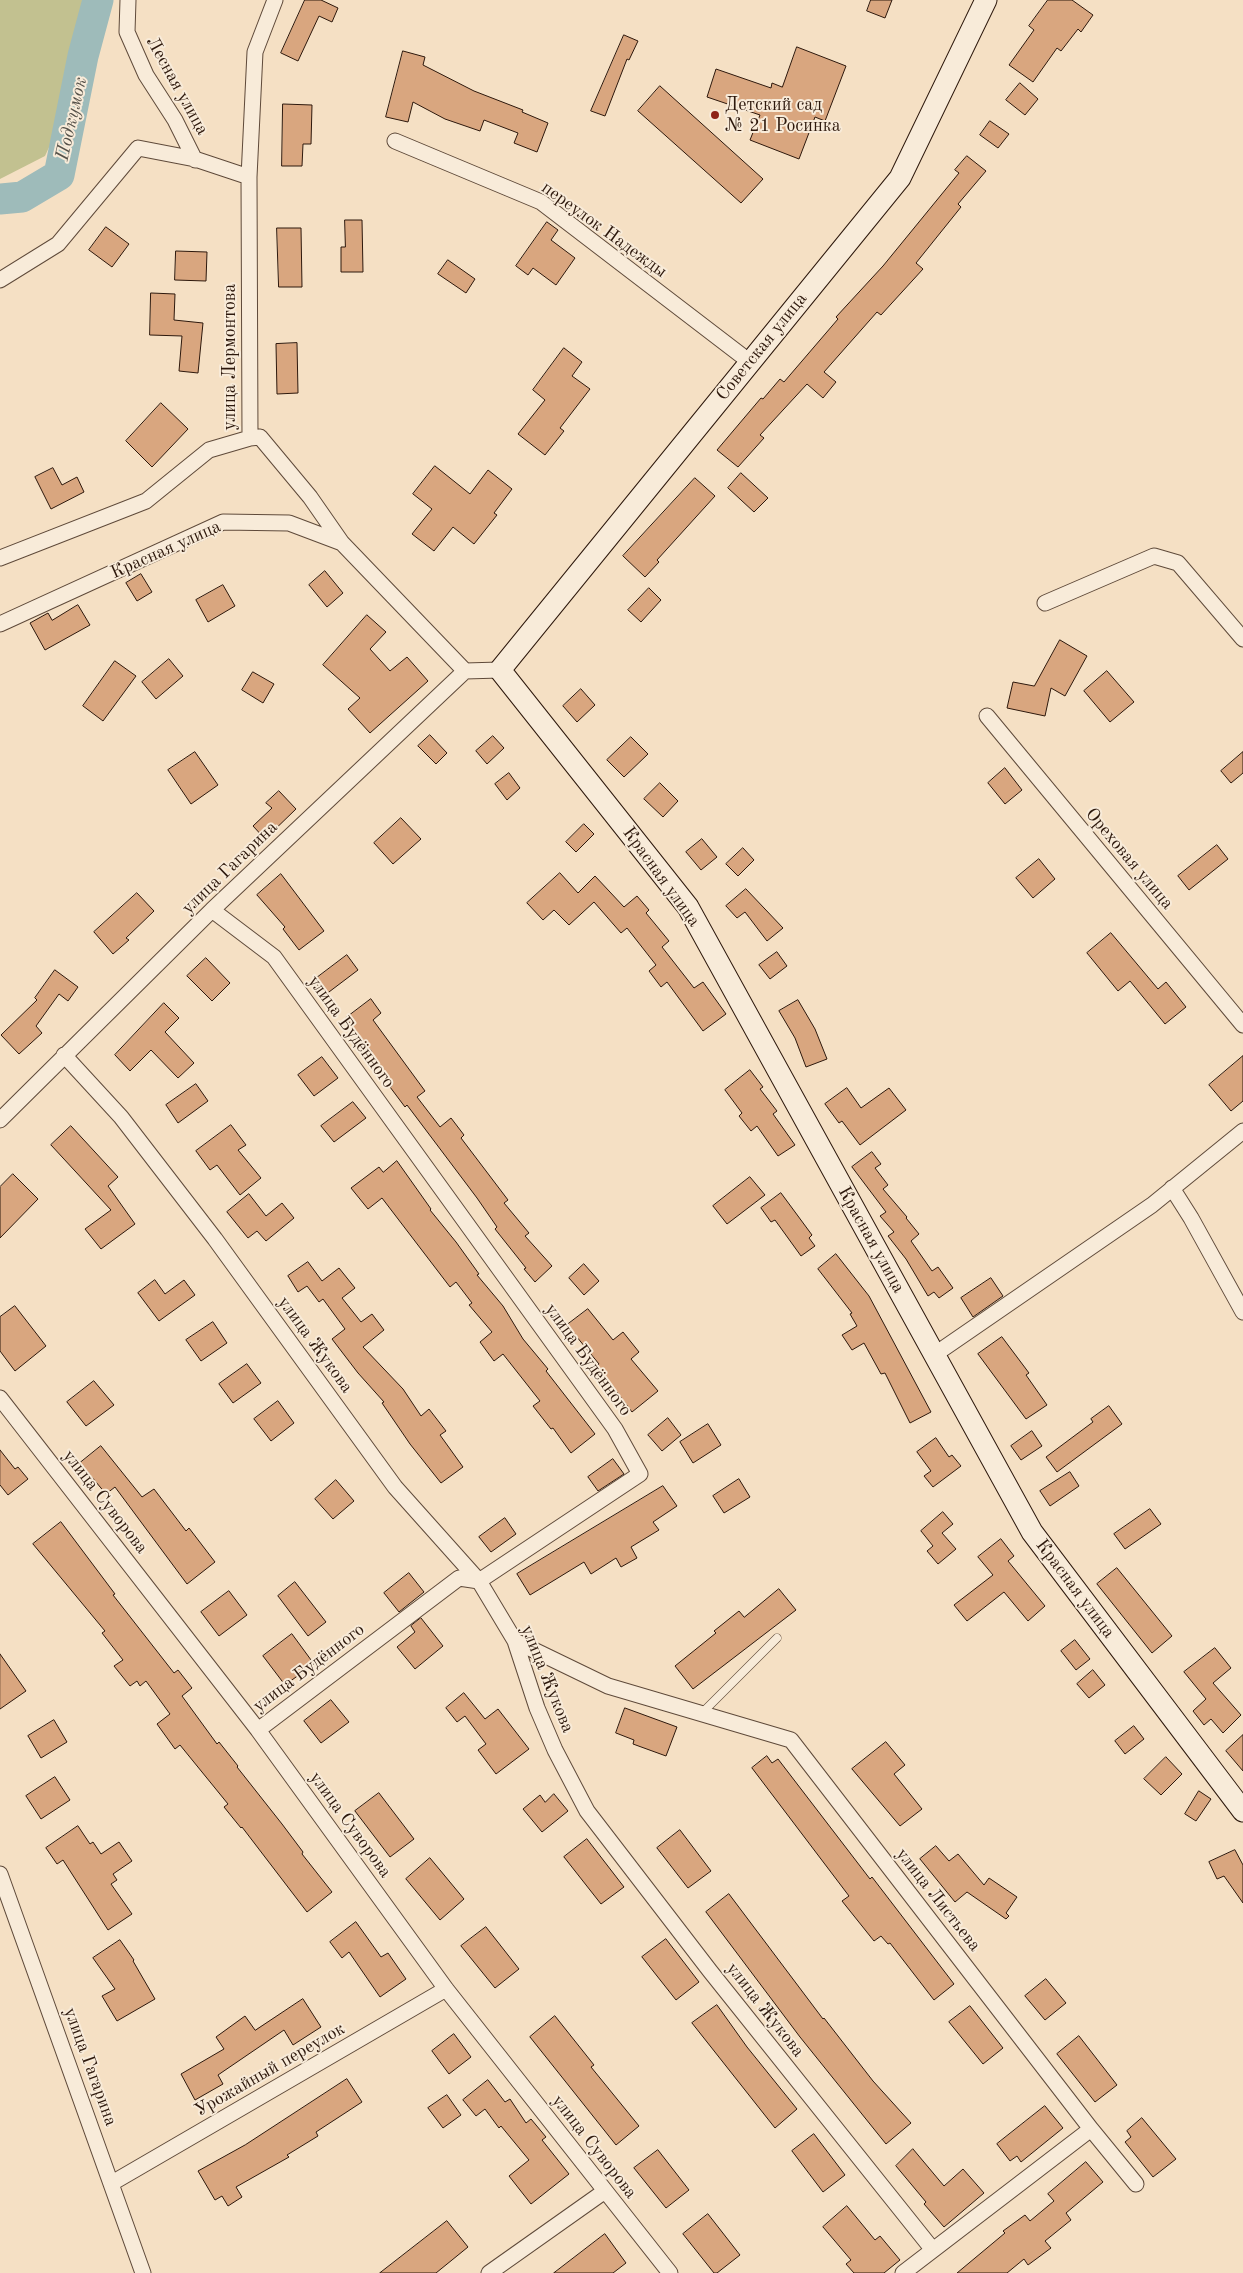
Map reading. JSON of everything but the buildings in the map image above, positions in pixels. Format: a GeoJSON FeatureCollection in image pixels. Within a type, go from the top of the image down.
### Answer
{"type":"FeatureCollection","features":[{"type":"Feature","properties":{"kind":"main road","name":"Советская улица"},"geometry":{"type":"LineString","coordinates":[[500,670],[900,178],[986,0]]}},
{"type":"Feature","properties":{"kind":"main road","name":"Красная улица"},"geometry":{"type":"LineString","coordinates":[[500,670],[688,907],[1032,1532],[1243,1811]]}},
{"type":"Feature","properties":{"kind":"street","name":"Лесная улица"},"geometry":{"type":"LineString","coordinates":[[128,0],[127,32],[146,75],[175,120],[195,160]]}},
{"type":"Feature","properties":{"kind":"street","name":"улица Лермонтова"},"geometry":{"type":"LineString","coordinates":[[0,558],[146,501],[209,450],[250,438],[249,177],[255,52],[275,0]]}},
{"type":"Feature","properties":{"kind":"street","name":"переулок Надежды"},"geometry":{"type":"LineString","coordinates":[[395,141],[541,202],[750,362]]}},
{"type":"Feature","properties":{"kind":"street"},"geometry":{"type":"LineString","coordinates":[[0,280],[58,244],[138,148],[195,160],[249,177]]}},
{"type":"Feature","properties":{"kind":"street"},"geometry":{"type":"LineString","coordinates":[[250,438],[260,437],[310,497],[342,543]]}},
{"type":"Feature","properties":{"kind":"street","name":"Красная улица"},"geometry":{"type":"LineString","coordinates":[[0,624],[223,522],[290,523],[342,543],[465,671]]}},
{"type":"Feature","properties":{"kind":"street"},"geometry":{"type":"LineString","coordinates":[[1045,603],[1154,556],[1178,563],[1243,639]]}},
{"type":"Feature","properties":{"kind":"street"},"geometry":{"type":"LineString","coordinates":[[465,671],[500,670]]}},
{"type":"Feature","properties":{"kind":"street","name":"улица Гагарина"},"geometry":{"type":"LineString","coordinates":[[0,1120],[212,910],[465,671]]}},
{"type":"Feature","properties":{"kind":"street","name":"Ореховая улица"},"geometry":{"type":"LineString","coordinates":[[987,716],[1243,1025]]}},
{"type":"Feature","properties":{"kind":"street","name":"улица Будённого"},"geometry":{"type":"LineString","coordinates":[[212,910],[274,957],[615,1429],[640,1474],[479,1581],[459,1578],[258,1730]]}},
{"type":"Feature","properties":{"kind":"street","name":"улица Жукова"},"geometry":{"type":"LineString","coordinates":[[64,1055],[121,1117],[215,1239],[395,1487],[479,1581],[515,1641],[537,1708],[555,1750],[587,1811],[710,1971],[933,2250]]}},
{"type":"Feature","properties":{"kind":"street"},"geometry":{"type":"LineString","coordinates":[[934,1355],[1152,1205],[1243,1131]]}},
{"type":"Feature","properties":{"kind":"street"},"geometry":{"type":"LineString","coordinates":[[1172,1188],[1191,1218],[1243,1312]]}},
{"type":"Feature","properties":{"kind":"street","name":"улица Суворова"},"geometry":{"type":"LineString","coordinates":[[0,1398],[258,1730],[446,1990],[670,2273]]}},
{"type":"Feature","properties":{"kind":"street","name":"улица Листьева"},"geometry":{"type":"LineString","coordinates":[[515,1641],[608,1686],[790,1740],[1136,2184]]}},
{"type":"Feature","properties":{"kind":"street","name":"улица Гагарина"},"geometry":{"type":"LineString","coordinates":[[0,1874],[143,2273]]}},
{"type":"Feature","properties":{"kind":"street","name":"Урожайный переулок"},"geometry":{"type":"LineString","coordinates":[[112,2183],[446,1990]]}},
{"type":"Feature","properties":{"kind":"street"},"geometry":{"type":"LineString","coordinates":[[903,2273],[1091,2128]]}},
{"type":"Feature","properties":{"kind":"street"},"geometry":{"type":"LineString","coordinates":[[489,2273],[605,2191]]}},
{"type":"Feature","properties":{"kind":"lane"},"geometry":{"type":"LineString","coordinates":[[702,1713],[776,1638]]}},
{"type":"Feature","properties":{"kind":"shaded area"},"geometry":{"type":"Polygon","coordinates":[[[0,0],[86,0],[75,91],[45,156],[0,179],[0,0]]]}},
{"type":"Feature","properties":{"kind":"waterway","name":"Подкумок"},"geometry":{"type":"LineString","coordinates":[[0,199],[22,197],[59,175],[83,56],[98,0]]}},
{"type":"Feature","properties":{"kind":"place","name":"Детский сад № 21 Росинка"},"geometry":{"type":"Point","coordinates":[715,115]}}]}
